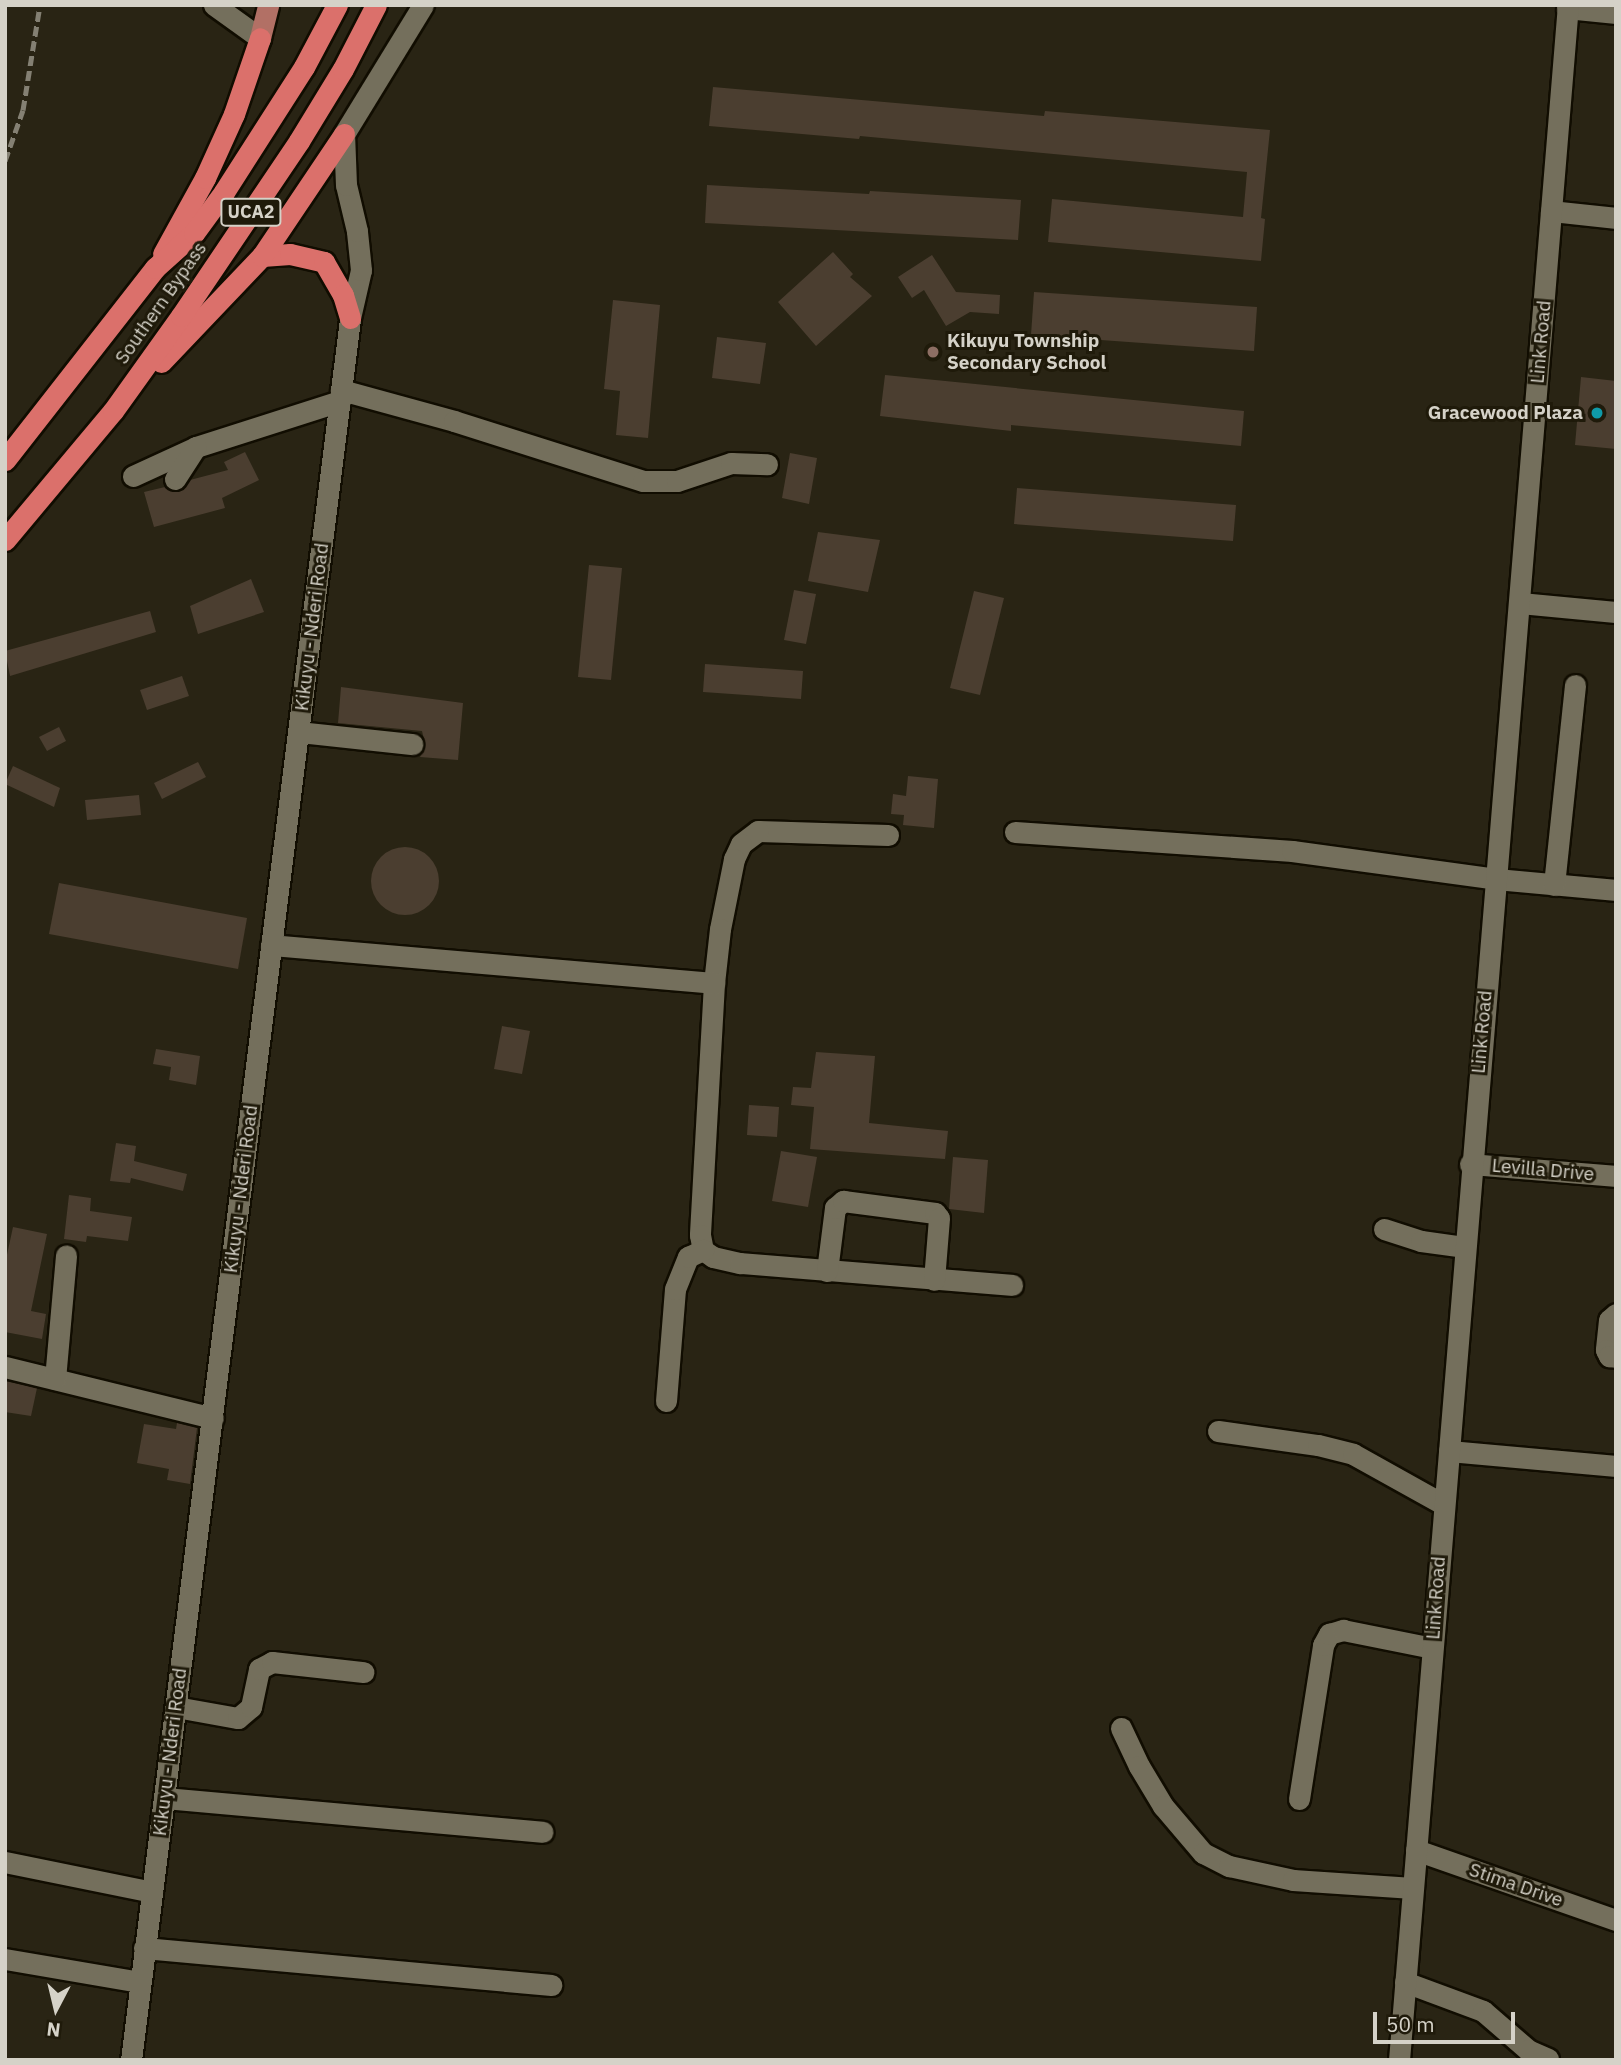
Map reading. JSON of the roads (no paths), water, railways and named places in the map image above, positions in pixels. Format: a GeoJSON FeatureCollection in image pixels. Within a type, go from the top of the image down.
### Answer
{"type":"FeatureCollection","features":[{"type":"Feature","properties":{"kind":"highway","name":"Southern Bypass"},"geometry":{"type":"LineString","coordinates":[[5,460],[155,268],[194,233],[224,192],[304,67],[337,5]]}},
{"type":"Feature","properties":{"kind":"highway","name":"Southern Bypass"},"geometry":{"type":"LineString","coordinates":[[5,540],[113,411],[299,141],[343,69],[376,5]]}},
{"type":"Feature","properties":{"kind":"highway"},"geometry":{"type":"LineString","coordinates":[[155,268],[205,178],[234,114],[260,38]]}},
{"type":"Feature","properties":{"kind":"highway"},"geometry":{"type":"LineString","coordinates":[[113,411],[262,256],[344,134]]}},
{"type":"Feature","properties":{"kind":"highway"},"geometry":{"type":"LineString","coordinates":[[262,256],[290,254],[324,262],[343,295],[350,318]]}},
{"type":"Feature","properties":{"kind":"main road"},"geometry":{"type":"LineString","coordinates":[[260,38],[268,5]]}},
{"type":"Feature","properties":{"kind":"street"},"geometry":{"type":"LineString","coordinates":[[214,5],[260,38]]}},
{"type":"Feature","properties":{"kind":"street"},"geometry":{"type":"LineString","coordinates":[[344,134],[423,5]]}},
{"type":"Feature","properties":{"kind":"street"},"geometry":{"type":"LineString","coordinates":[[1567,7],[1616,13]]}},
{"type":"Feature","properties":{"kind":"street","name":"Link Road"},"geometry":{"type":"LineString","coordinates":[[1399,2060],[1470,1164],[1520,603],[1567,7]]}},
{"type":"Feature","properties":{"kind":"street","name":"Kikuyu - Nderi Road"},"geometry":{"type":"LineString","coordinates":[[131,2060],[350,318],[361,270],[357,231],[346,186],[344,134]]}},
{"type":"Feature","properties":{"kind":"street"},"geometry":{"type":"LineString","coordinates":[[1551,211],[1616,218]]}},
{"type":"Feature","properties":{"kind":"street"},"geometry":{"type":"LineString","coordinates":[[133,476],[196,447],[340,396],[454,421],[643,481],[677,481],[731,463],[767,464]]}},
{"type":"Feature","properties":{"kind":"street"},"geometry":{"type":"LineString","coordinates":[[175,479],[196,447]]}},
{"type":"Feature","properties":{"kind":"street"},"geometry":{"type":"LineString","coordinates":[[1520,603],[1616,612]]}},
{"type":"Feature","properties":{"kind":"street"},"geometry":{"type":"LineString","coordinates":[[1554,885],[1575,685]]}},
{"type":"Feature","properties":{"kind":"street"},"geometry":{"type":"LineString","coordinates":[[299,732],[412,744]]}},
{"type":"Feature","properties":{"kind":"street"},"geometry":{"type":"LineString","coordinates":[[888,835],[758,831],[749,836],[734,859],[720,929],[714,983],[700,1235],[703,1250],[713,1257],[740,1263],[1012,1285]]}},
{"type":"Feature","properties":{"kind":"street"},"geometry":{"type":"LineString","coordinates":[[1015,832],[1292,851],[1496,879],[1616,890]]}},
{"type":"Feature","properties":{"kind":"street"},"geometry":{"type":"LineString","coordinates":[[271,946],[714,983]]}},
{"type":"Feature","properties":{"kind":"street","name":"Levilla Drive"},"geometry":{"type":"LineString","coordinates":[[1470,1164],[1616,1176]]}},
{"type":"Feature","properties":{"kind":"street"},"geometry":{"type":"LineString","coordinates":[[827,1271],[834,1211],[843,1201],[935,1213],[939,1218],[934,1280]]}},
{"type":"Feature","properties":{"kind":"street"},"geometry":{"type":"LineString","coordinates":[[1384,1229],[1421,1241],[1464,1247]]}},
{"type":"Feature","properties":{"kind":"street"},"geometry":{"type":"LineString","coordinates":[[666,1401],[675,1289],[688,1257],[703,1250]]}},
{"type":"Feature","properties":{"kind":"street"},"geometry":{"type":"LineString","coordinates":[[55,1380],[66,1255]]}},
{"type":"Feature","properties":{"kind":"street"},"geometry":{"type":"LineString","coordinates":[[1616,1314],[1609,1320],[1606,1350],[1609,1356],[1616,1357]]}},
{"type":"Feature","properties":{"kind":"street"},"geometry":{"type":"LineString","coordinates":[[5,1367],[213,1418]]}},
{"type":"Feature","properties":{"kind":"street"},"geometry":{"type":"LineString","coordinates":[[1218,1431],[1318,1445],[1353,1454],[1443,1504]]}},
{"type":"Feature","properties":{"kind":"street"},"geometry":{"type":"LineString","coordinates":[[1449,1451],[1616,1465]]}},
{"type":"Feature","properties":{"kind":"street"},"geometry":{"type":"LineString","coordinates":[[1299,1799],[1323,1644],[1329,1634],[1343,1630],[1432,1648]]}},
{"type":"Feature","properties":{"kind":"street"},"geometry":{"type":"LineString","coordinates":[[176,1707],[238,1718],[251,1707],[259,1669],[272,1662],[363,1672]]}},
{"type":"Feature","properties":{"kind":"street"},"geometry":{"type":"LineString","coordinates":[[1121,1728],[1139,1766],[1163,1806],[1203,1853],[1229,1866],[1293,1880],[1413,1888]]}},
{"type":"Feature","properties":{"kind":"street"},"geometry":{"type":"LineString","coordinates":[[164,1798],[542,1832]]}},
{"type":"Feature","properties":{"kind":"street","name":"Stima Drive"},"geometry":{"type":"LineString","coordinates":[[1416,1850],[1616,1920]]}},
{"type":"Feature","properties":{"kind":"street"},"geometry":{"type":"LineString","coordinates":[[5,1862],[152,1892]]}},
{"type":"Feature","properties":{"kind":"street"},"geometry":{"type":"LineString","coordinates":[[144,1948],[551,1985]]}},
{"type":"Feature","properties":{"kind":"street"},"geometry":{"type":"LineString","coordinates":[[5,1959],[139,1982]]}},
{"type":"Feature","properties":{"kind":"street"},"geometry":{"type":"LineString","coordinates":[[1405,1982],[1483,2011],[1528,2050],[1548,2059]]}},
{"type":"Feature","properties":{"kind":"railway"},"geometry":{"type":"LineString","coordinates":[[5,161],[23,110],[40,5]]}},
{"type":"Feature","properties":{"kind":"place","name":"Kikuyu Township Secondary School"},"geometry":{"type":"Point","coordinates":[933,352]}},
{"type":"Feature","properties":{"kind":"place","name":"Gracewood Plaza"},"geometry":{"type":"Point","coordinates":[1597,413]}}]}
